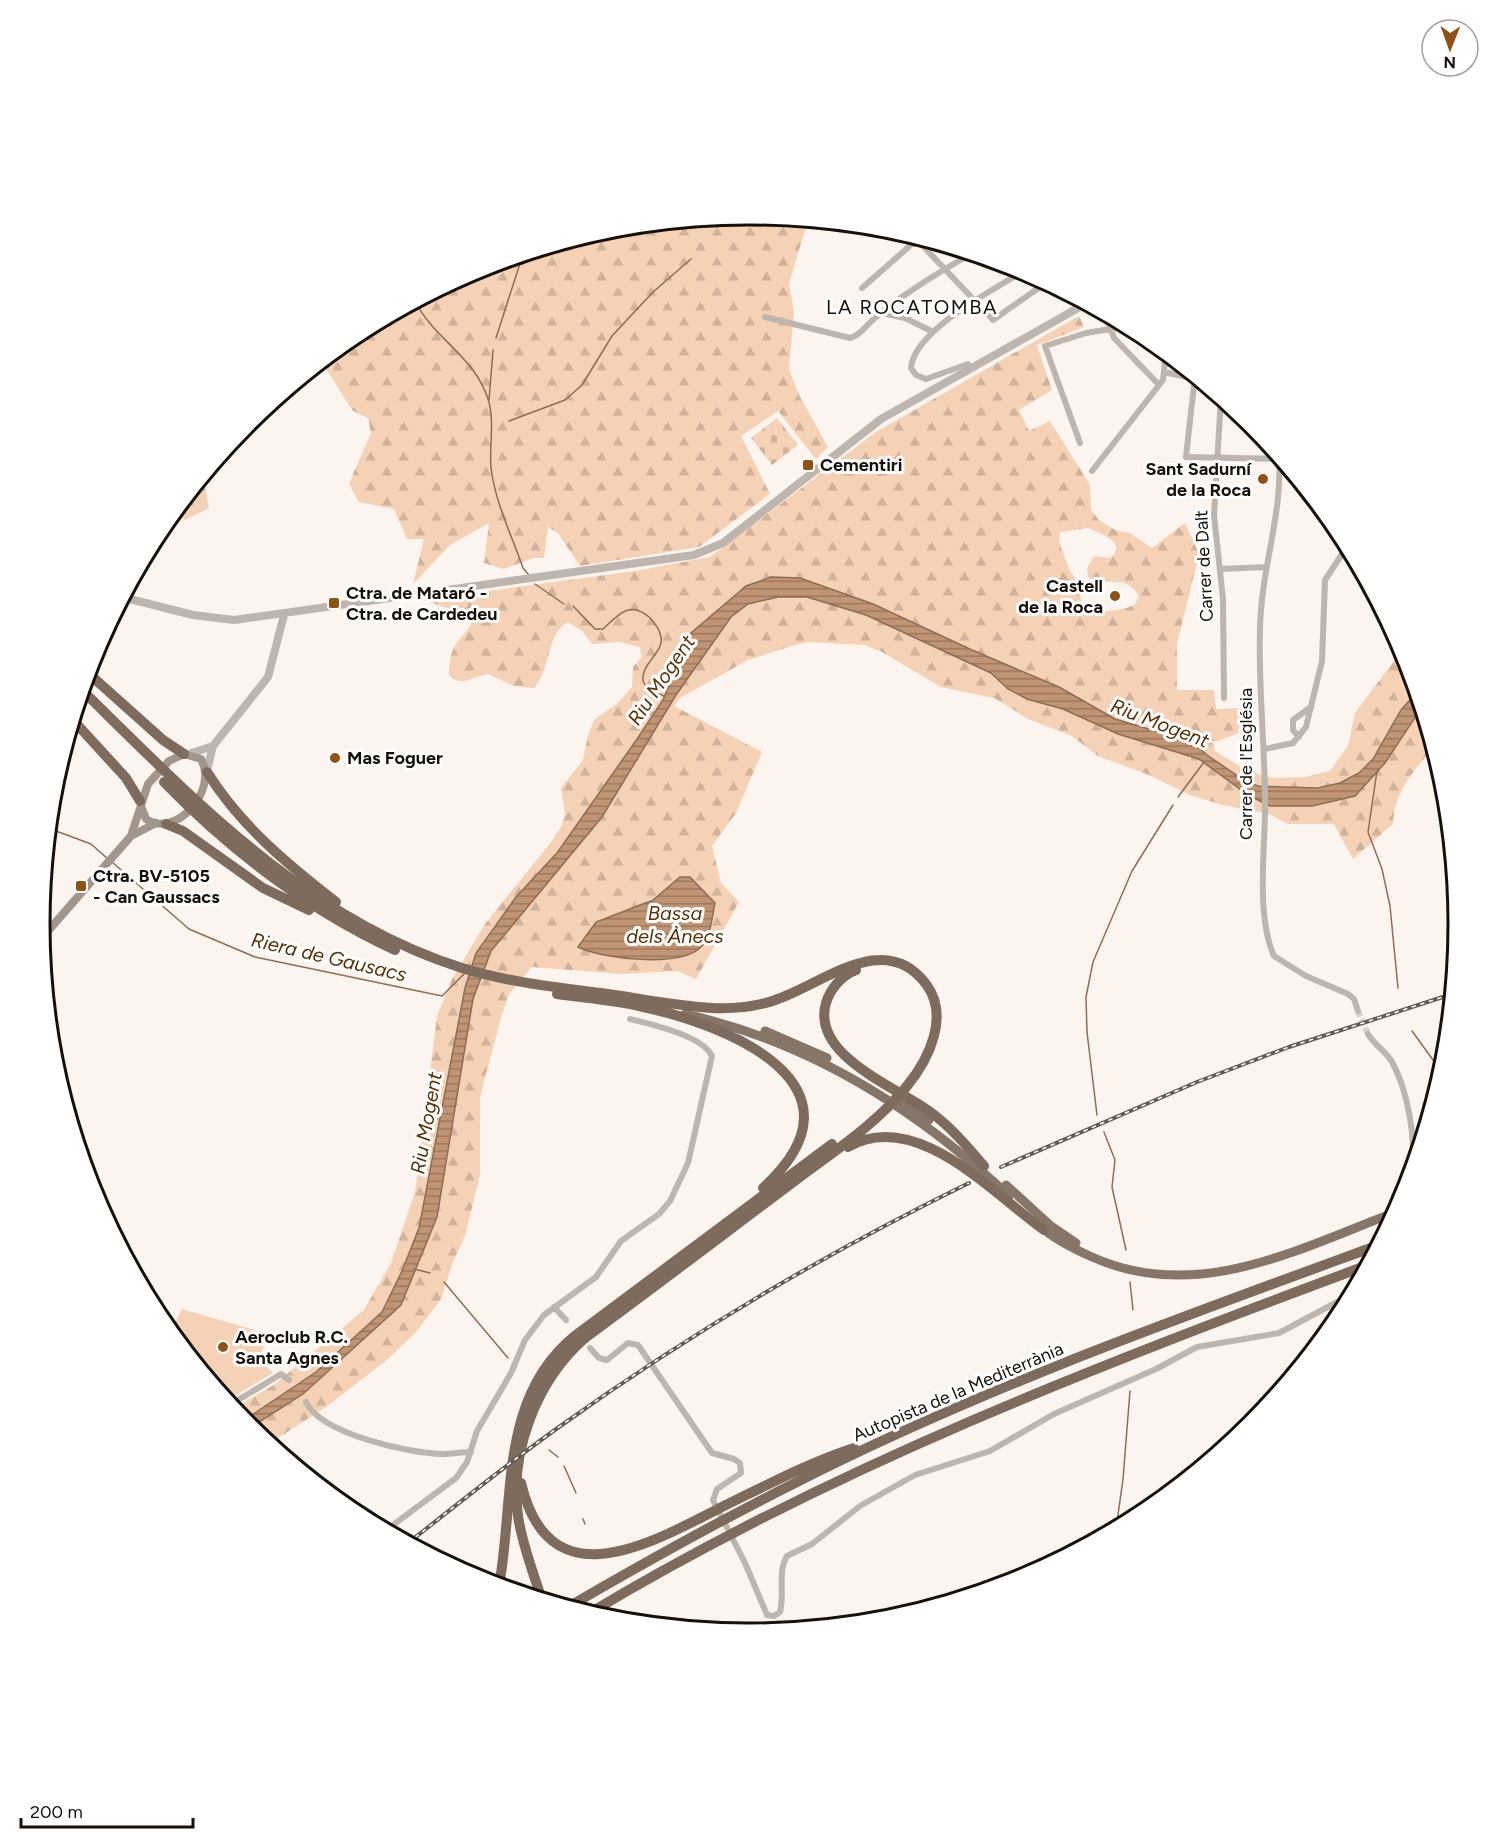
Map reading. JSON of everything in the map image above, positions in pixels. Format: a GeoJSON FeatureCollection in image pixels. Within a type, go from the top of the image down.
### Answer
{"type":"FeatureCollection","features":[{"type":"Feature","properties":{"kind":"highway"},"geometry":{"type":"LineString","coordinates":[[95,679],[163,740],[186,754]]}},
{"type":"Feature","properties":{"kind":"highway"},"geometry":{"type":"LineString","coordinates":[[88,697],[114,726]]}},
{"type":"Feature","properties":{"kind":"highway"},"geometry":{"type":"LineString","coordinates":[[86,702],[177,786],[222,832],[361,929]]}},
{"type":"Feature","properties":{"kind":"highway"},"geometry":{"type":"LineString","coordinates":[[78,726],[126,778],[140,804]]}},
{"type":"Feature","properties":{"kind":"highway"},"geometry":{"type":"LineString","coordinates":[[207,771],[224,799],[250,828],[361,929]]}},
{"type":"Feature","properties":{"kind":"highway"},"geometry":{"type":"LineString","coordinates":[[161,824],[183,831],[263,888],[431,961],[524,986],[640,1002],[714,1008],[756,1005],[801,990],[858,962],[876,959],[894,962],[910,969],[922,980],[935,1004],[935,1032],[916,1069],[868,1120],[821,1161],[575,1347],[559,1366],[540,1396],[518,1443],[518,1516],[539,1591]]}},
{"type":"Feature","properties":{"kind":"highway"},"geometry":{"type":"LineString","coordinates":[[916,1069],[930,1024],[928,1002],[920,986],[901,971],[888,966],[865,967],[845,975],[832,990],[825,1006],[826,1029],[833,1045],[850,1061],[930,1112],[960,1138],[984,1166]]}},
{"type":"Feature","properties":{"kind":"highway"},"geometry":{"type":"LineString","coordinates":[[640,1002],[744,1024],[824,1057],[908,1104],[984,1166],[1051,1226],[1095,1253],[1146,1269],[1202,1275]]}},
{"type":"Feature","properties":{"kind":"highway"},"geometry":{"type":"LineString","coordinates":[[640,1002],[737,1040],[771,1061],[788,1075],[798,1090],[805,1115],[798,1146],[780,1172],[750,1198],[745,1208]]}},
{"type":"Feature","properties":{"kind":"highway"},"geometry":{"type":"LineString","coordinates":[[640,1002],[742,1030],[820,1062],[867,1086],[939,1135],[1044,1230]]}},
{"type":"Feature","properties":{"kind":"highway"},"geometry":{"type":"LineString","coordinates":[[500,1577],[509,1479],[530,1398],[550,1362],[568,1342],[745,1208],[868,1120]]}},
{"type":"Feature","properties":{"kind":"highway"},"geometry":{"type":"LineString","coordinates":[[821,1161],[871,1137],[901,1137],[916,1141],[939,1151],[1044,1230],[1077,1250],[1127,1269],[1163,1276],[1202,1275],[1248,1266],[1385,1213]]}},
{"type":"Feature","properties":{"kind":"highway","name":"Autopista de la Mediterrània"},"geometry":{"type":"LineString","coordinates":[[577,1602],[665,1551],[775,1493],[895,1436],[1132,1337],[1368,1249]]}},
{"type":"Feature","properties":{"kind":"highway","name":"Autopista de la Mediterrània"},"geometry":{"type":"LineString","coordinates":[[600,1607],[743,1527],[925,1439],[1115,1360],[1358,1269]]}},
{"type":"Feature","properties":{"kind":"highway"},"geometry":{"type":"LineString","coordinates":[[519,1468],[529,1509],[543,1533],[553,1543],[572,1551],[601,1555],[628,1550],[662,1538],[851,1448],[895,1436]]}},
{"type":"Feature","properties":{"kind":"highway"},"geometry":{"type":"LineString","coordinates":[[509,1479],[513,1522],[532,1588]]}},
{"type":"Feature","properties":{"kind":"main road"},"geometry":{"type":"LineString","coordinates":[[50,928],[131,836],[147,784],[158,771],[169,761],[186,754],[201,759],[207,771],[205,787],[193,806],[161,824],[131,836]]}},
{"type":"Feature","properties":{"kind":"main road"},"geometry":{"type":"LineString","coordinates":[[140,804],[146,819],[161,824]]}},
{"type":"Feature","properties":{"kind":"street"},"geometry":{"type":"LineString","coordinates":[[862,288],[912,244]]}},
{"type":"Feature","properties":{"kind":"street"},"geometry":{"type":"LineString","coordinates":[[923,246],[993,320],[1039,288]]}},
{"type":"Feature","properties":{"kind":"street"},"geometry":{"type":"LineString","coordinates":[[765,317],[850,338],[856,337],[881,314],[965,259]]}},
{"type":"Feature","properties":{"kind":"street"},"geometry":{"type":"LineString","coordinates":[[970,368],[968,364],[926,379],[916,375],[911,368],[912,358],[933,332],[976,300],[1014,277]]}},
{"type":"Feature","properties":{"kind":"street"},"geometry":{"type":"LineString","coordinates":[[130,599],[193,615],[224,619],[284,615],[666,561],[704,552],[723,543],[881,418],[1079,308]]}},
{"type":"Feature","properties":{"kind":"street"},"geometry":{"type":"LineString","coordinates":[[881,314],[905,318],[933,332]]}},
{"type":"Feature","properties":{"kind":"street"},"geometry":{"type":"LineString","coordinates":[[1109,324],[1114,338],[1159,385]]}},
{"type":"Feature","properties":{"kind":"street"},"geometry":{"type":"LineString","coordinates":[[1080,443],[1045,346],[1116,328]]}},
{"type":"Feature","properties":{"kind":"street"},"geometry":{"type":"LineString","coordinates":[[1092,471],[1159,385],[1165,362]]}},
{"type":"Feature","properties":{"kind":"street"},"geometry":{"type":"LineString","coordinates":[[1164,372],[1183,375]]}},
{"type":"Feature","properties":{"kind":"street"},"geometry":{"type":"LineString","coordinates":[[1196,386],[1186,457],[1273,461]]}},
{"type":"Feature","properties":{"kind":"street","name":"Carrer de Dalt"},"geometry":{"type":"LineString","coordinates":[[1220,408],[1214,514],[1220,569],[1224,698]]}},
{"type":"Feature","properties":{"kind":"street","name":"Carrer de l'Església"},"geometry":{"type":"LineString","coordinates":[[1279,468],[1279,491],[1266,567],[1260,627],[1265,749],[1265,803],[1261,856],[1271,950],[1274,956],[1306,976],[1348,994],[1354,999],[1358,1011]]}},
{"type":"Feature","properties":{"kind":"street"},"geometry":{"type":"LineString","coordinates":[[1265,749],[1283,747],[1299,737],[1306,727],[1322,661],[1324,580],[1342,553]]}},
{"type":"Feature","properties":{"kind":"street"},"geometry":{"type":"LineString","coordinates":[[1220,569],[1266,567]]}},
{"type":"Feature","properties":{"kind":"street"},"geometry":{"type":"LineString","coordinates":[[207,771],[213,746],[267,677],[284,615]]}},
{"type":"Feature","properties":{"kind":"street"},"geometry":{"type":"LineString","coordinates":[[1299,737],[1293,730],[1293,720],[1311,707]]}},
{"type":"Feature","properties":{"kind":"street"},"geometry":{"type":"LineString","coordinates":[[186,754],[213,746]]}},
{"type":"Feature","properties":{"kind":"street"},"geometry":{"type":"LineString","coordinates":[[392,1526],[456,1478],[471,1452],[477,1431],[511,1373],[525,1340],[536,1324],[554,1306],[596,1277],[621,1241],[663,1211],[677,1189],[687,1163],[712,1056],[707,1047],[683,1036],[630,1019]]}},
{"type":"Feature","properties":{"kind":"street"},"geometry":{"type":"LineString","coordinates":[[1368,1034],[1391,1060],[1400,1077],[1408,1109],[1412,1146]]}},
{"type":"Feature","properties":{"kind":"street"},"geometry":{"type":"LineString","coordinates":[[590,1348],[599,1358],[607,1360],[628,1343],[635,1343],[641,1347],[712,1453],[734,1459],[742,1467],[741,1473],[717,1489],[714,1502],[739,1550],[764,1612],[770,1616],[778,1615],[782,1605],[782,1567],[787,1556],[812,1544],[837,1522],[896,1484],[925,1471],[990,1451],[1054,1414],[1156,1369],[1197,1347],[1279,1333],[1338,1301]]}},
{"type":"Feature","properties":{"kind":"street"},"geometry":{"type":"LineString","coordinates":[[554,1306],[566,1320]]}},
{"type":"Feature","properties":{"kind":"street"},"geometry":{"type":"LineString","coordinates":[[237,1401],[281,1374],[289,1380]]}},
{"type":"Feature","properties":{"kind":"street"},"geometry":{"type":"LineString","coordinates":[[306,1402],[309,1409],[326,1424],[386,1445],[443,1454],[471,1452]]}},
{"type":"Feature","properties":{"kind":"green space"},"geometry":{"type":"Polygon","coordinates":[[[749,225],[810,227],[805,230],[789,284],[794,313],[789,369],[799,395],[828,447],[816,459],[778,411],[741,436],[770,494],[699,547],[580,566],[558,533],[548,527],[544,558],[534,558],[504,569],[484,563],[489,523],[450,545],[413,584],[424,539],[407,539],[394,509],[359,502],[349,484],[371,433],[368,418],[353,411],[325,367],[399,318],[481,278],[568,248],[658,230],[749,225]]]}},
{"type":"Feature","properties":{"kind":"green space"},"geometry":{"type":"Polygon","coordinates":[[[1079,316],[1084,327],[1037,345],[1052,390],[1019,410],[1029,431],[1050,421],[1090,485],[1091,510],[1099,520],[1115,530],[1130,533],[1152,548],[1185,523],[1199,554],[1177,644],[1177,690],[1214,690],[1216,709],[1243,708],[1238,733],[1219,741],[1192,742],[1120,721],[1094,709],[1060,687],[972,650],[873,604],[800,579],[771,577],[755,581],[737,592],[691,633],[663,700],[557,853],[516,897],[476,953],[465,989],[419,1228],[382,1312],[316,1372],[251,1416],[241,1404],[275,1384],[364,1310],[391,1263],[415,1192],[437,1016],[452,979],[485,924],[552,841],[562,825],[565,814],[561,788],[583,760],[588,735],[595,719],[617,704],[632,687],[633,667],[642,657],[640,647],[619,642],[592,644],[582,631],[568,622],[556,635],[543,672],[534,688],[514,686],[488,674],[459,681],[449,675],[451,658],[454,647],[471,625],[469,615],[423,600],[635,571],[710,557],[876,432],[1079,316]],[[1088,528],[1060,532],[1059,542],[1070,571],[1078,582],[1082,606],[1087,609],[1107,611],[1122,609],[1134,605],[1139,597],[1134,589],[1121,582],[1100,582],[1088,577],[1087,568],[1094,556],[1110,558],[1115,553],[1115,543],[1088,528]]]}},
{"type":"Feature","properties":{"kind":"green space"},"geometry":{"type":"Polygon","coordinates":[[[777,418],[798,445],[772,465],[751,438],[777,418]]]}},
{"type":"Feature","properties":{"kind":"green space"},"geometry":{"type":"Polygon","coordinates":[[[205,485],[209,508],[185,520],[181,516],[205,485]]]}},
{"type":"Feature","properties":{"kind":"green space"},"geometry":{"type":"Polygon","coordinates":[[[778,597],[807,597],[866,615],[991,673],[1008,689],[1027,699],[1063,709],[1118,734],[1200,759],[1248,795],[1270,806],[1312,806],[1355,796],[1385,763],[1416,716],[1428,755],[1412,773],[1401,792],[1394,812],[1393,824],[1353,859],[1334,824],[1288,824],[1269,814],[1223,805],[1190,795],[1149,775],[1098,756],[1072,736],[1028,719],[994,698],[941,687],[882,652],[865,645],[809,642],[795,645],[748,660],[680,698],[674,706],[762,752],[736,813],[712,846],[721,883],[739,902],[696,979],[677,971],[621,974],[532,967],[509,994],[502,1014],[480,1097],[480,1175],[465,1236],[453,1262],[441,1299],[416,1332],[388,1359],[326,1407],[276,1439],[258,1423],[303,1394],[401,1305],[437,1217],[473,999],[491,951],[602,817],[676,695],[731,617],[751,603],[778,597]],[[690,877],[670,884],[662,894],[644,902],[609,954],[629,958],[660,959],[711,918],[715,903],[690,877]]]}},
{"type":"Feature","properties":{"kind":"green space"},"geometry":{"type":"Polygon","coordinates":[[[1396,658],[1411,700],[1374,757],[1362,769],[1348,779],[1329,785],[1287,788],[1269,785],[1274,778],[1306,777],[1330,771],[1348,746],[1355,713],[1396,658]]]}},
{"type":"Feature","properties":{"kind":"green space"},"geometry":{"type":"Polygon","coordinates":[[[1192,742],[1213,742],[1215,751],[1229,760],[1250,771],[1274,778],[1269,785],[1248,782],[1227,771],[1192,742]]]}},
{"type":"Feature","properties":{"kind":"green space","name":"Aeroclub R.C. Santa Agnes"},"geometry":{"type":"Polygon","coordinates":[[[182,1309],[268,1334],[259,1360],[273,1373],[234,1397],[175,1323],[182,1309]]]}},
{"type":"Feature","properties":{"kind":"water"},"geometry":{"type":"Polygon","coordinates":[[[771,577],[800,578],[873,604],[1059,687],[1115,719],[1192,742],[1248,783],[1259,786],[1317,788],[1340,783],[1359,773],[1373,759],[1401,710],[1411,699],[1416,716],[1385,763],[1355,796],[1312,806],[1270,806],[1248,795],[1199,759],[1118,734],[1063,709],[1027,699],[1008,689],[991,673],[866,615],[807,597],[778,597],[748,604],[731,617],[676,695],[602,817],[491,951],[473,999],[437,1217],[401,1305],[303,1394],[258,1423],[251,1416],[316,1372],[382,1312],[419,1228],[465,988],[476,953],[516,897],[557,853],[637,739],[663,700],[691,633],[746,586],[771,577]]]}},
{"type":"Feature","properties":{"kind":"water","name":"Bassa dels Ànecs"},"geometry":{"type":"Polygon","coordinates":[[[680,877],[690,877],[715,903],[709,932],[704,943],[691,954],[659,959],[622,958],[578,947],[596,922],[653,900],[680,877]]]}},
{"type":"Feature","properties":{"kind":"waterway"},"geometry":{"type":"LineString","coordinates":[[509,421],[565,400],[582,385],[612,336],[653,292],[691,259]]}},
{"type":"Feature","properties":{"kind":"waterway"},"geometry":{"type":"LineString","coordinates":[[496,338],[520,264]]}},
{"type":"Feature","properties":{"kind":"waterway"},"geometry":{"type":"LineString","coordinates":[[419,308],[474,371],[482,384],[490,407],[493,481],[504,519],[523,568],[529,575]]}},
{"type":"Feature","properties":{"kind":"waterway"},"geometry":{"type":"LineString","coordinates":[[489,400],[493,350]]}},
{"type":"Feature","properties":{"kind":"waterway"},"geometry":{"type":"LineString","coordinates":[[535,584],[564,604]]}},
{"type":"Feature","properties":{"kind":"waterway","name":"Riu Mogent"},"geometry":{"type":"LineString","coordinates":[[573,606],[595,629],[603,629],[624,611],[635,610],[649,617],[659,632],[661,642],[645,669],[643,680],[648,688],[664,696]]}},
{"type":"Feature","properties":{"kind":"waterway","name":"Riu Mogent"},"geometry":{"type":"LineString","coordinates":[[1178,797],[1204,762]]}},
{"type":"Feature","properties":{"kind":"waterway"},"geometry":{"type":"LineString","coordinates":[[1377,771],[1368,832],[1382,869],[1390,906],[1398,988]]}},
{"type":"Feature","properties":{"kind":"waterway"},"geometry":{"type":"LineString","coordinates":[[1097,1115],[1087,1032],[1086,997],[1093,962],[1132,871],[1173,805]]}},
{"type":"Feature","properties":{"kind":"waterway","name":"Riera de Gausacs"},"geometry":{"type":"LineString","coordinates":[[55,831],[91,844],[108,859]]}},
{"type":"Feature","properties":{"kind":"waterway","name":"Riera de Gausacs"},"geometry":{"type":"LineString","coordinates":[[112,862],[189,929],[255,957],[442,996],[465,973]]}},
{"type":"Feature","properties":{"kind":"waterway"},"geometry":{"type":"LineString","coordinates":[[1412,1031],[1434,1063]]}},
{"type":"Feature","properties":{"kind":"waterway"},"geometry":{"type":"LineString","coordinates":[[1104,1132],[1115,1160],[1112,1187],[1126,1250]]}},
{"type":"Feature","properties":{"kind":"waterway"},"geometry":{"type":"LineString","coordinates":[[414,1269],[430,1273]]}},
{"type":"Feature","properties":{"kind":"waterway"},"geometry":{"type":"LineString","coordinates":[[444,1282],[508,1358]]}},
{"type":"Feature","properties":{"kind":"waterway"},"geometry":{"type":"LineString","coordinates":[[1130,1282],[1133,1310]]}},
{"type":"Feature","properties":{"kind":"waterway"},"geometry":{"type":"LineString","coordinates":[[1117,1519],[1130,1391]]}},
{"type":"Feature","properties":{"kind":"waterway"},"geometry":{"type":"LineString","coordinates":[[549,1450],[558,1457]]}},
{"type":"Feature","properties":{"kind":"waterway"},"geometry":{"type":"LineString","coordinates":[[564,1466],[576,1493]]}},
{"type":"Feature","properties":{"kind":"waterway"},"geometry":{"type":"LineString","coordinates":[[583,1519],[585,1524]]}},
{"type":"Feature","properties":{"kind":"tunnel"},"geometry":{"type":"LineString","coordinates":[[1358,1011],[1368,1034]]}},
{"type":"Feature","properties":{"kind":"railway"},"geometry":{"type":"LineString","coordinates":[[1001,1167],[1197,1082],[1289,1047],[1445,996]]}},
{"type":"Feature","properties":{"kind":"railway"},"geometry":{"type":"LineString","coordinates":[[414,1538],[540,1441],[658,1359],[811,1266],[969,1183]]}},
{"type":"Feature","properties":{"kind":"place","name":"Cementiri"},"geometry":{"type":"Point","coordinates":[808,465]}},
{"type":"Feature","properties":{"kind":"place","name":"Sant Sadurní de la Roca"},"geometry":{"type":"Point","coordinates":[1263,479]}},
{"type":"Feature","properties":{"kind":"place","name":"Castell de la Roca"},"geometry":{"type":"Point","coordinates":[1115,596]}},
{"type":"Feature","properties":{"kind":"place","name":"Ctra. de Mataró - Ctra. de Cardedeu"},"geometry":{"type":"Point","coordinates":[334,603]}},
{"type":"Feature","properties":{"kind":"place","name":"Mas Foguer"},"geometry":{"type":"Point","coordinates":[335,758]}},
{"type":"Feature","properties":{"kind":"place","name":"Ctra. BV-5105 - Can Gaussacs"},"geometry":{"type":"Point","coordinates":[81,886]}},
{"type":"Feature","properties":{"kind":"place","name":"Aeroclub R.C. Santa Agnes"},"geometry":{"type":"Point","coordinates":[223,1347]}},
{"type":"Feature","properties":{"kind":"district","name":"LA ROCATOMBA"},"geometry":{"type":"Point","coordinates":[912,307]}}]}
